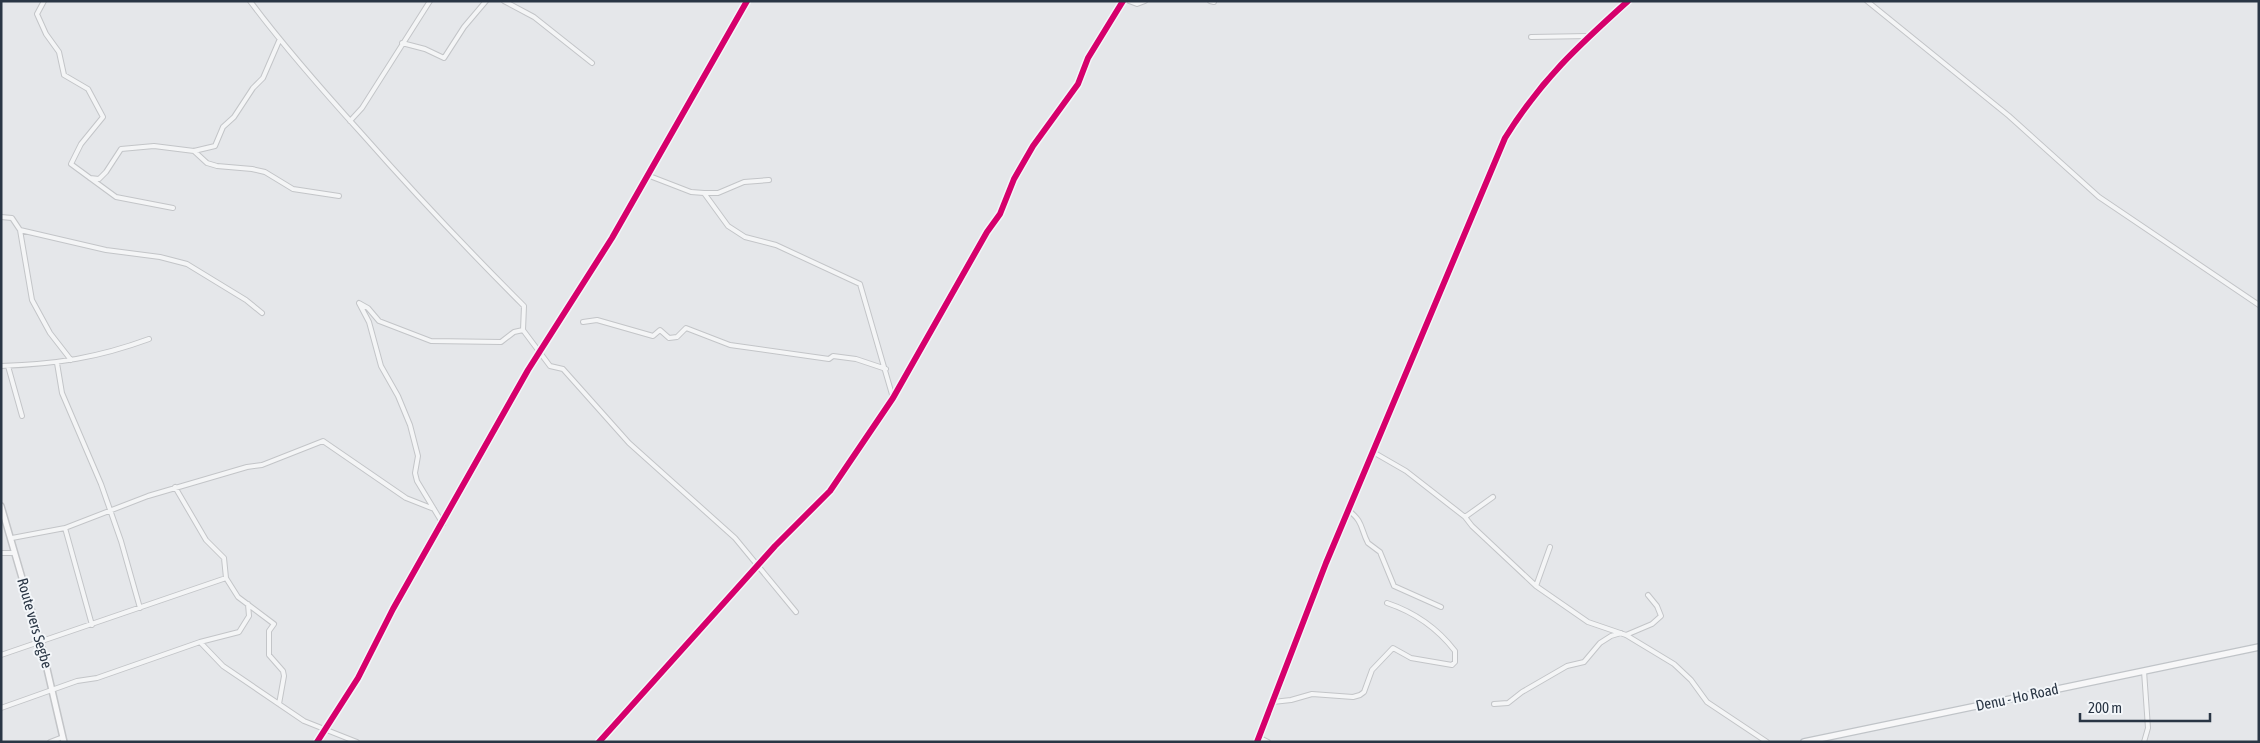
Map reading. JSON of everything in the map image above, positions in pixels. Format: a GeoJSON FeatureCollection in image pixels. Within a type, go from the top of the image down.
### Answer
{"type":"FeatureCollection","features":[{"type":"Feature","properties":{"kind":"main road","name":"Denu - Ho Road"},"geometry":{"type":"LineString","coordinates":[[1804,742],[2259,646]]}},
{"type":"Feature","properties":{"kind":"street"},"geometry":{"type":"LineString","coordinates":[[44,1],[37,14],[46,34],[59,52],[64,75],[88,89],[103,117],[82,144],[71,164],[116,197],[173,208]]}},
{"type":"Feature","properties":{"kind":"street"},"geometry":{"type":"LineString","coordinates":[[250,1],[279,41],[447,229],[524,306],[523,330],[550,366],[563,369],[629,443],[735,538],[796,612]]}},
{"type":"Feature","properties":{"kind":"street"},"geometry":{"type":"LineString","coordinates":[[350,121],[362,108],[430,1]]}},
{"type":"Feature","properties":{"kind":"street"},"geometry":{"type":"LineString","coordinates":[[402,43],[425,49],[444,58],[464,27],[486,1]]}},
{"type":"Feature","properties":{"kind":"street"},"geometry":{"type":"LineString","coordinates":[[504,1],[534,17],[592,63]]}},
{"type":"Feature","properties":{"kind":"street"},"geometry":{"type":"LineString","coordinates":[[317,742],[358,678],[393,609],[540,353],[612,238],[747,1]]}},
{"type":"Feature","properties":{"kind":"street"},"geometry":{"type":"LineString","coordinates":[[599,742],[757,565],[830,492],[893,398],[987,232],[1000,214],[1010,186],[1033,146],[1078,84],[1088,58],[1123,1]]}},
{"type":"Feature","properties":{"kind":"street"},"geometry":{"type":"LineString","coordinates":[[1129,1],[1137,4],[1145,1]]}},
{"type":"Feature","properties":{"kind":"street"},"geometry":{"type":"LineString","coordinates":[[1268,742],[1258,740],[1348,510],[1505,138],[1537,90],[1589,36],[1628,1]]}},
{"type":"Feature","properties":{"kind":"street"},"geometry":{"type":"LineString","coordinates":[[1867,1],[2009,116],[2099,197],[2259,305]]}},
{"type":"Feature","properties":{"kind":"street"},"geometry":{"type":"LineString","coordinates":[[1531,38],[1589,36]]}},
{"type":"Feature","properties":{"kind":"street"},"geometry":{"type":"LineString","coordinates":[[88,178],[99,179],[106,172],[121,148],[154,146],[194,151],[214,146],[223,127],[234,116],[253,88],[264,78],[279,41]]}},
{"type":"Feature","properties":{"kind":"street"},"geometry":{"type":"LineString","coordinates":[[194,151],[207,163],[265,172],[293,189],[338,196]]}},
{"type":"Feature","properties":{"kind":"street"},"geometry":{"type":"LineString","coordinates":[[647,175],[692,192],[704,194],[718,193],[744,182],[769,180]]}},
{"type":"Feature","properties":{"kind":"street"},"geometry":{"type":"LineString","coordinates":[[704,194],[728,226],[745,237],[776,244],[860,284],[893,398]]}},
{"type":"Feature","properties":{"kind":"street"},"geometry":{"type":"LineString","coordinates":[[1,217],[12,218],[20,230],[32,300],[50,333],[71,360]]}},
{"type":"Feature","properties":{"kind":"street"},"geometry":{"type":"LineString","coordinates":[[20,230],[68,243],[160,257],[187,264],[246,300],[262,313]]}},
{"type":"Feature","properties":{"kind":"street"},"geometry":{"type":"LineString","coordinates":[[443,524],[418,481],[415,473],[418,456],[410,425],[398,396],[381,366],[369,322],[358,303],[368,308],[379,321],[431,341],[501,342],[514,332],[523,330]]}},
{"type":"Feature","properties":{"kind":"street"},"geometry":{"type":"LineString","coordinates":[[583,322],[597,320],[653,336],[660,330],[669,338],[677,337],[686,328],[730,345],[829,359],[834,356],[856,359],[886,369]]}},
{"type":"Feature","properties":{"kind":"street"},"geometry":{"type":"LineString","coordinates":[[1,366],[57,363],[108,354],[149,339]]}},
{"type":"Feature","properties":{"kind":"street"},"geometry":{"type":"LineString","coordinates":[[57,363],[62,393],[101,484],[108,510],[122,541],[140,608]]}},
{"type":"Feature","properties":{"kind":"street"},"geometry":{"type":"LineString","coordinates":[[8,366],[22,416]]}},
{"type":"Feature","properties":{"kind":"street"},"geometry":{"type":"LineString","coordinates":[[12,538],[65,528],[108,510],[175,487],[262,465],[323,442],[406,498],[434,509]]}},
{"type":"Feature","properties":{"kind":"street"},"geometry":{"type":"LineString","coordinates":[[1373,452],[1414,476],[1465,517],[1472,526],[1536,586],[1588,622],[1623,634],[1674,664],[1691,680],[1707,702],[1767,742]]}},
{"type":"Feature","properties":{"kind":"street"},"geometry":{"type":"LineString","coordinates":[[175,487],[206,540],[224,558],[226,578],[238,597],[274,624],[269,631],[269,655],[283,671],[284,676],[279,704]]}},
{"type":"Feature","properties":{"kind":"street"},"geometry":{"type":"LineString","coordinates":[[1465,517],[1493,497]]}},
{"type":"Feature","properties":{"kind":"street","name":"Route vers Segbe"},"geometry":{"type":"LineString","coordinates":[[1,506],[12,538],[41,642],[64,739]]}},
{"type":"Feature","properties":{"kind":"street"},"geometry":{"type":"LineString","coordinates":[[1348,510],[1358,517],[1368,543],[1380,552],[1394,586],[1441,607]]}},
{"type":"Feature","properties":{"kind":"street"},"geometry":{"type":"LineString","coordinates":[[65,528],[92,625]]}},
{"type":"Feature","properties":{"kind":"street"},"geometry":{"type":"LineString","coordinates":[[1536,586],[1550,547]]}},
{"type":"Feature","properties":{"kind":"street"},"geometry":{"type":"LineString","coordinates":[[1,553],[15,554]]}},
{"type":"Feature","properties":{"kind":"street"},"geometry":{"type":"LineString","coordinates":[[1,655],[226,578]]}},
{"type":"Feature","properties":{"kind":"street"},"geometry":{"type":"LineString","coordinates":[[1494,704],[1508,703],[1522,692],[1567,666],[1581,663],[1588,659],[1600,643],[1611,636],[1652,624],[1661,616],[1657,606],[1648,595]]}},
{"type":"Feature","properties":{"kind":"street"},"geometry":{"type":"LineString","coordinates":[[1273,702],[1291,700],[1312,694],[1354,697],[1364,692],[1372,670],[1389,650],[1394,648],[1411,658],[1452,665],[1455,662],[1455,652],[1438,631],[1404,608],[1387,603]]}},
{"type":"Feature","properties":{"kind":"street"},"geometry":{"type":"LineString","coordinates":[[1,708],[77,681],[97,678],[200,642],[239,632],[249,616],[248,604]]}},
{"type":"Feature","properties":{"kind":"street"},"geometry":{"type":"LineString","coordinates":[[200,642],[222,666],[304,721],[357,742]]}},
{"type":"Feature","properties":{"kind":"street"},"geometry":{"type":"LineString","coordinates":[[2144,671],[2148,728],[2144,742]]}},
{"type":"Feature","properties":{"kind":"street"},"geometry":{"type":"LineString","coordinates":[[50,742],[64,739]]}},
{"type":"Feature","properties":{"kind":"cycle path"},"geometry":{"type":"LineString","coordinates":[[317,742],[358,678],[393,609],[528,370],[612,238],[747,1]]}},
{"type":"Feature","properties":{"kind":"cycle path"},"geometry":{"type":"LineString","coordinates":[[599,742],[775,546],[830,491],[893,398],[987,232],[1000,214],[1014,179],[1033,146],[1078,84],[1088,58],[1123,1]]}},
{"type":"Feature","properties":{"kind":"cycle path"},"geometry":{"type":"LineString","coordinates":[[1257,742],[1326,563],[1505,138],[1532,98],[1561,65],[1628,1]]}}]}
